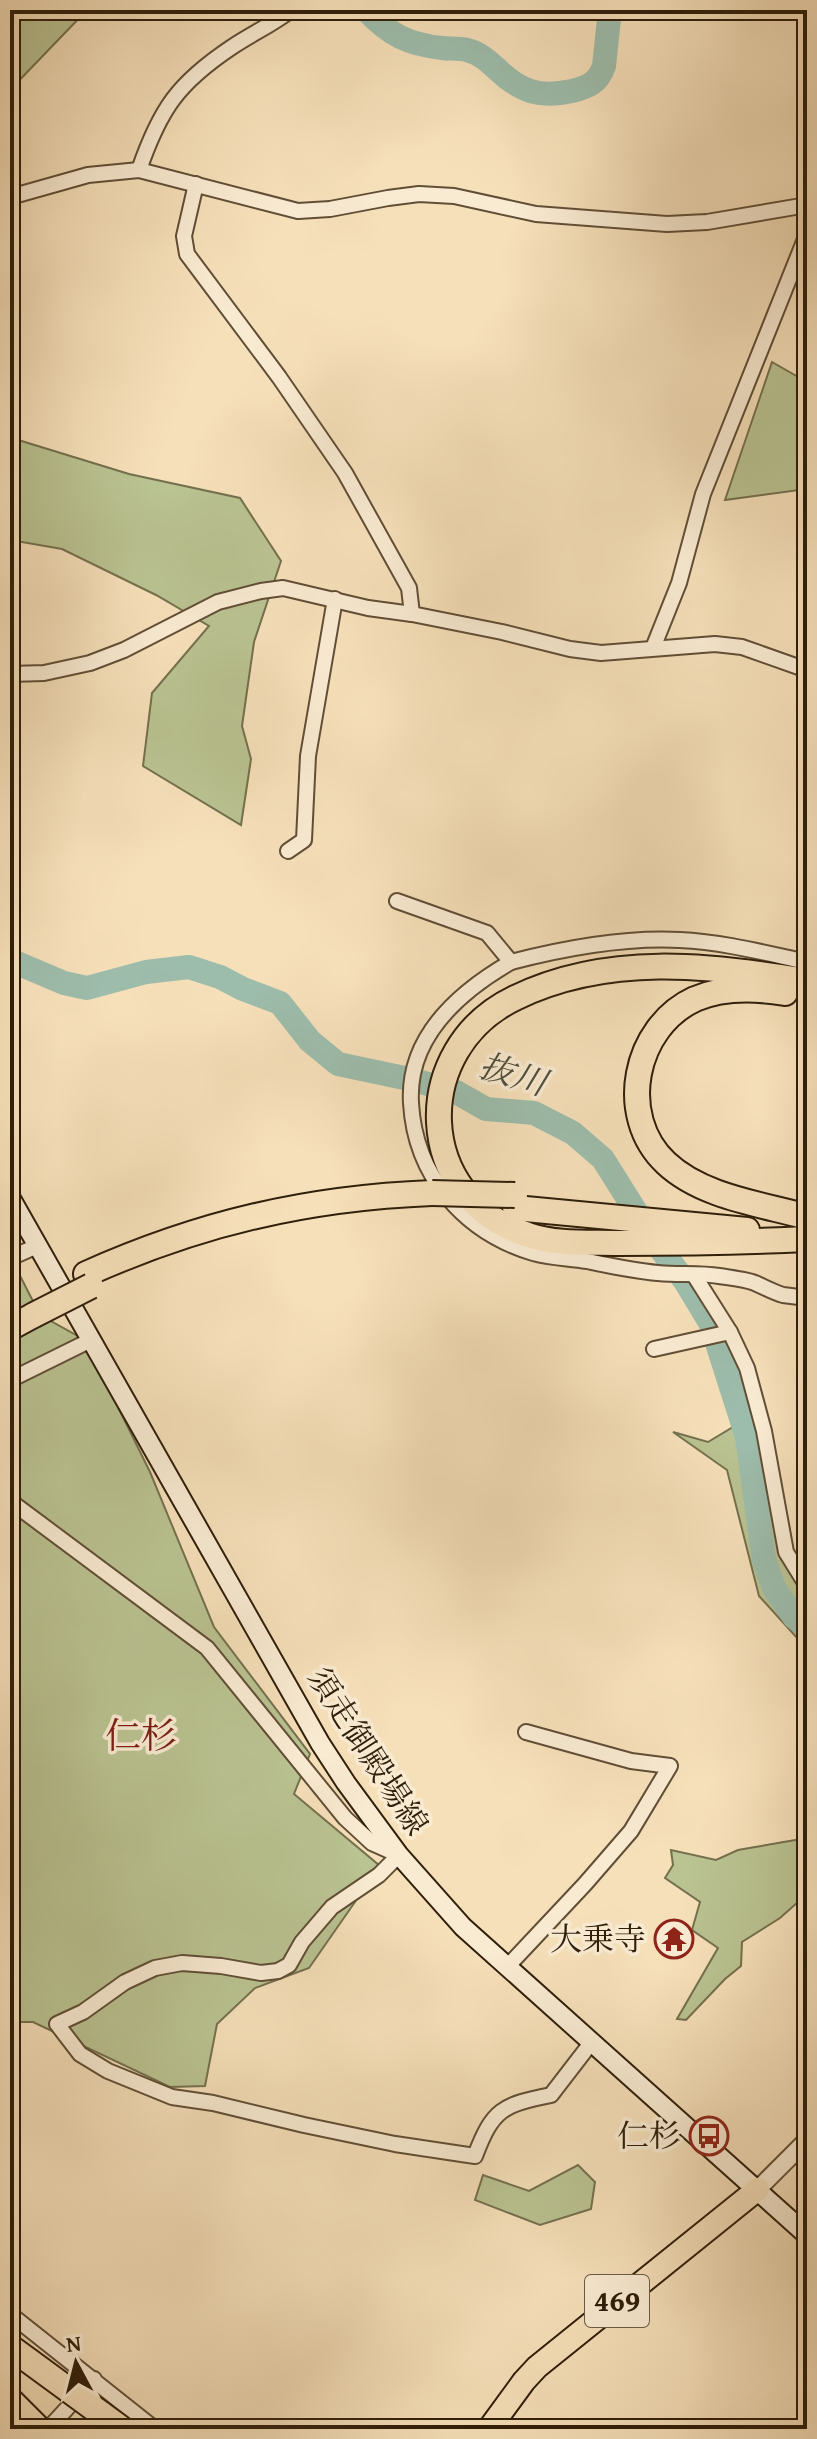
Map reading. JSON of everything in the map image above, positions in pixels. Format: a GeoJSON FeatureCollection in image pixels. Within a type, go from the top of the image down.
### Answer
{"type":"FeatureCollection","features":[{"type":"Feature","properties":{"kind":"highway"},"geometry":{"type":"LineString","coordinates":[[807,981],[673,965],[587,974],[528,992],[500,1006],[475,1026],[455,1051],[444,1075],[438,1122],[447,1164],[469,1199],[507,1227],[552,1241],[618,1243],[702,1226],[807,1218]]}},
{"type":"Feature","properties":{"kind":"highway"},"geometry":{"type":"LineString","coordinates":[[807,997],[733,990],[693,1000],[660,1025],[645,1051],[637,1082],[637,1102],[642,1123],[650,1143],[664,1162],[682,1176],[726,1195],[807,1218]]}},
{"type":"Feature","properties":{"kind":"highway"},"geometry":{"type":"LineString","coordinates":[[10,1328],[24,1310],[88,1280],[182,1249],[269,1225],[432,1199],[593,1208],[702,1226],[807,1238]]}},
{"type":"Feature","properties":{"kind":"highway","name":"469"},"geometry":{"type":"LineString","coordinates":[[490,2428],[537,2367],[758,2189]]}},
{"type":"Feature","properties":{"kind":"highway"},"geometry":{"type":"LineString","coordinates":[[10,2347],[122,2429]]}},
{"type":"Feature","properties":{"kind":"highway"},"geometry":{"type":"LineString","coordinates":[[10,2400],[39,2429]]}},
{"type":"Feature","properties":{"kind":"main road","name":"須走御殿場線"},"geometry":{"type":"LineString","coordinates":[[10,1197],[320,1743],[399,1855],[463,1927],[807,2235]]}},
{"type":"Feature","properties":{"kind":"street"},"geometry":{"type":"LineString","coordinates":[[139,170],[159,118],[177,92],[233,46],[291,10]]}},
{"type":"Feature","properties":{"kind":"street"},"geometry":{"type":"LineString","coordinates":[[10,197],[88,175],[139,170],[298,211],[330,209],[419,194],[454,196],[536,214],[667,224],[718,221],[807,205]]}},
{"type":"Feature","properties":{"kind":"street"},"geometry":{"type":"LineString","coordinates":[[196,184],[184,236],[187,254],[279,377],[345,473],[409,588],[412,614]]}},
{"type":"Feature","properties":{"kind":"street"},"geometry":{"type":"LineString","coordinates":[[653,648],[679,583],[703,494],[807,234]]}},
{"type":"Feature","properties":{"kind":"street"},"geometry":{"type":"LineString","coordinates":[[10,674],[44,673],[90,663],[124,650],[218,602],[283,588],[368,608],[502,632],[570,649],[601,653],[715,644],[742,647],[807,670]]}},
{"type":"Feature","properties":{"kind":"street"},"geometry":{"type":"LineString","coordinates":[[288,851],[304,840],[308,756],[335,599]]}},
{"type":"Feature","properties":{"kind":"street"},"geometry":{"type":"LineString","coordinates":[[397,901],[487,933],[511,962]]}},
{"type":"Feature","properties":{"kind":"street"},"geometry":{"type":"LineString","coordinates":[[807,962],[681,940],[638,940],[550,952],[511,962],[462,994],[443,1014],[426,1039],[416,1065],[411,1097],[417,1145],[427,1169],[464,1216],[486,1231],[533,1253],[621,1270],[717,1276],[807,1298]]}},
{"type":"Feature","properties":{"kind":"street"},"geometry":{"type":"LineString","coordinates":[[10,1258],[37,1246]]}},
{"type":"Feature","properties":{"kind":"street"},"geometry":{"type":"LineString","coordinates":[[694,1275],[747,1368],[764,1431],[786,1552],[807,1586]]}},
{"type":"Feature","properties":{"kind":"street"},"geometry":{"type":"LineString","coordinates":[[654,1349],[725,1333]]}},
{"type":"Feature","properties":{"kind":"street"},"geometry":{"type":"LineString","coordinates":[[10,1380],[91,1340]]}},
{"type":"Feature","properties":{"kind":"street"},"geometry":{"type":"LineString","coordinates":[[10,1501],[207,1648],[345,1818],[372,1843],[399,1855],[379,1875],[332,1907],[302,1942],[289,1965],[278,1971],[261,1973],[182,1963],[155,1968],[125,1982],[83,2012],[57,2024],[80,2054],[108,2071],[172,2097],[213,2103],[395,2144],[475,2156],[484,2131],[502,2110],[520,2101],[551,2095],[591,2043]]}},
{"type":"Feature","properties":{"kind":"street"},"geometry":{"type":"LineString","coordinates":[[507,1967],[631,1831],[670,1766],[631,1761],[526,1732]]}},
{"type":"Feature","properties":{"kind":"street"},"geometry":{"type":"LineString","coordinates":[[758,2189],[807,2140]]}},
{"type":"Feature","properties":{"kind":"street"},"geometry":{"type":"LineString","coordinates":[[10,2314],[155,2429]]}},
{"type":"Feature","properties":{"kind":"street"},"geometry":{"type":"LineString","coordinates":[[48,2429],[94,2379]]}},
{"type":"Feature","properties":{"kind":"green space"},"geometry":{"type":"Polygon","coordinates":[[[10,10],[87,10],[10,90],[10,10]]]}},
{"type":"Feature","properties":{"kind":"green space"},"geometry":{"type":"Polygon","coordinates":[[[772,362],[807,382],[807,489],[725,500],[772,362]]]}},
{"type":"Feature","properties":{"kind":"green space"},"geometry":{"type":"Polygon","coordinates":[[[10,440],[129,474],[240,498],[281,561],[254,642],[242,726],[251,759],[241,825],[143,766],[152,693],[209,626],[156,595],[62,549],[10,540],[10,440]]]}},
{"type":"Feature","properties":{"kind":"green space"},"geometry":{"type":"Polygon","coordinates":[[[10,1256],[40,1315],[85,1340],[150,1472],[214,1627],[310,1754],[294,1794],[380,1866],[309,1968],[255,1988],[217,2024],[205,2086],[170,2087],[33,2022],[10,2022],[10,1256]]]}},
{"type":"Feature","properties":{"kind":"green space"},"geometry":{"type":"Polygon","coordinates":[[[748,1418],[769,1457],[794,1552],[807,1571],[807,1649],[759,1596],[727,1470],[673,1432],[708,1442],[748,1418]]]}},
{"type":"Feature","properties":{"kind":"green space"},"geometry":{"type":"Polygon","coordinates":[[[807,1838],[807,1894],[780,1918],[742,1942],[741,1966],[686,2020],[677,2019],[718,1948],[692,1930],[700,1902],[665,1878],[673,1865],[671,1850],[716,1860],[738,1850],[807,1838]]]}},
{"type":"Feature","properties":{"kind":"green space"},"geometry":{"type":"Polygon","coordinates":[[[578,2165],[595,2182],[591,2209],[540,2225],[475,2200],[483,2175],[529,2191],[578,2165]]]}},
{"type":"Feature","properties":{"kind":"waterway"},"geometry":{"type":"LineString","coordinates":[[366,10],[400,37],[430,46],[472,51],[515,84],[550,94],[583,88],[599,77],[604,66],[610,10]]}},
{"type":"Feature","properties":{"kind":"waterway","name":"抜川"},"geometry":{"type":"LineString","coordinates":[[10,960],[64,983],[87,988],[146,972],[189,967],[280,1003],[310,1041],[338,1064],[456,1092],[486,1109],[534,1113],[573,1133],[603,1159],[711,1324],[747,1437],[764,1560],[774,1588],[794,1617],[807,1627]]}},
{"type":"Feature","properties":{"kind":"place","name":"大乗寺"},"geometry":{"type":"Point","coordinates":[674,1939]}},
{"type":"Feature","properties":{"kind":"place","name":"仁杉"},"geometry":{"type":"Point","coordinates":[709,2136]}},
{"type":"Feature","properties":{"kind":"district","name":"仁杉"},"geometry":{"type":"Point","coordinates":[141,1735]}}]}
